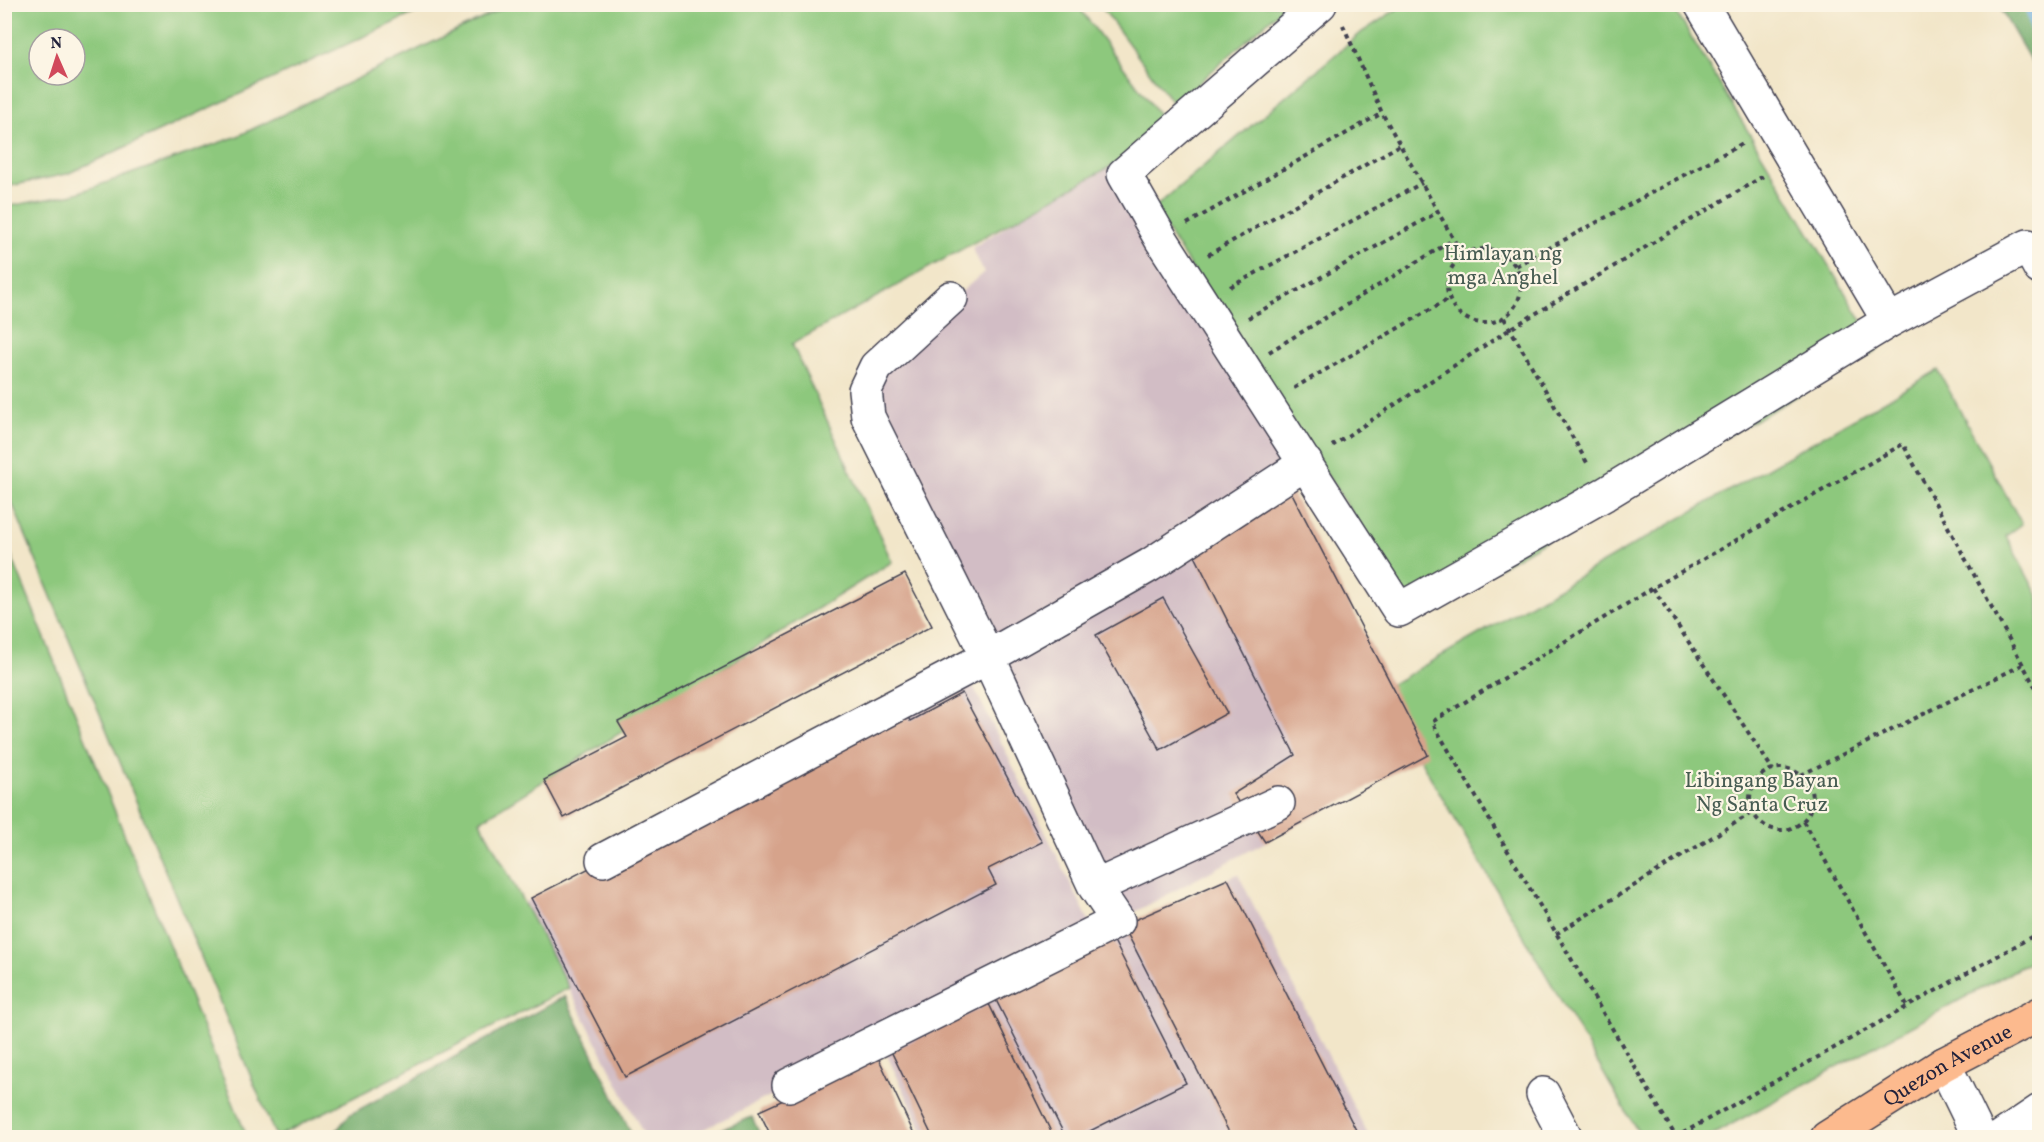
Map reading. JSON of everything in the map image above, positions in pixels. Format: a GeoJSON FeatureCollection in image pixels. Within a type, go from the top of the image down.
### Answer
{"type":"FeatureCollection","features":[{"type":"Feature","properties":{"kind":"main road","name":"Quezon Avenue"},"geometry":{"type":"LineString","coordinates":[[1827,1137],[1944,1064],[2040,1014]]}},
{"type":"Feature","properties":{"kind":"street"},"geometry":{"type":"LineString","coordinates":[[1701,4],[1772,128],[1889,321]]}},
{"type":"Feature","properties":{"kind":"street"},"geometry":{"type":"LineString","coordinates":[[1329,10],[1124,174],[1181,271],[1399,610],[1605,494],[1889,321],[2028,246],[2040,268]]}},
{"type":"Feature","properties":{"kind":"street"},"geometry":{"type":"LineString","coordinates":[[789,1085],[1118,921],[1095,887],[988,657],[868,417],[864,390],[876,367],[951,298]]}},
{"type":"Feature","properties":{"kind":"street"},"geometry":{"type":"LineString","coordinates":[[603,860],[988,657],[1150,565],[1306,463]]}},
{"type":"Feature","properties":{"kind":"street"},"geometry":{"type":"LineString","coordinates":[[1095,887],[1278,803]]}},
{"type":"Feature","properties":{"kind":"street"},"geometry":{"type":"LineString","coordinates":[[1944,1064],[1980,1137]]}},
{"type":"Feature","properties":{"kind":"street"},"geometry":{"type":"LineString","coordinates":[[1543,1094],[1566,1137]]}},
{"type":"Feature","properties":{"kind":"street"},"geometry":{"type":"LineString","coordinates":[[2000,1137],[2036,1122]]}},
{"type":"Feature","properties":{"kind":"path"},"geometry":{"type":"LineString","coordinates":[[1329,10],[1382,113],[1463,256]]}},
{"type":"Feature","properties":{"kind":"path"},"geometry":{"type":"LineString","coordinates":[[1161,239],[1382,113]]}},
{"type":"Feature","properties":{"kind":"path"},"geometry":{"type":"LineString","coordinates":[[1516,266],[1772,128]]}},
{"type":"Feature","properties":{"kind":"path"},"geometry":{"type":"LineString","coordinates":[[1181,271],[1401,145]]}},
{"type":"Feature","properties":{"kind":"path"},"geometry":{"type":"LineString","coordinates":[[1306,463],[1510,329],[1791,159]]}},
{"type":"Feature","properties":{"kind":"path"},"geometry":{"type":"LineString","coordinates":[[1202,303],[1422,183]]}},
{"type":"Feature","properties":{"kind":"path"},"geometry":{"type":"LineString","coordinates":[[1221,333],[1438,212]]}},
{"type":"Feature","properties":{"kind":"path"},"geometry":{"type":"LineString","coordinates":[[1243,367],[1454,240]]}},
{"type":"Feature","properties":{"kind":"path"},"geometry":{"type":"LineString","coordinates":[[1485,249],[1502,254],[1516,266],[1521,277],[1522,289],[1519,301],[1504,318],[1494,322],[1472,322],[1462,317],[1449,299],[1448,276],[1463,256],[1485,249]]}},
{"type":"Feature","properties":{"kind":"path"},"geometry":{"type":"LineString","coordinates":[[1267,404],[1449,299]]}},
{"type":"Feature","properties":{"kind":"path"},"geometry":{"type":"LineString","coordinates":[[1504,318],[1605,494]]}},
{"type":"Feature","properties":{"kind":"path"},"geometry":{"type":"LineString","coordinates":[[2040,696],[1903,444],[1653,588],[1432,722],[1676,1137],[2040,932]]}},
{"type":"Feature","properties":{"kind":"path"},"geometry":{"type":"LineString","coordinates":[[1653,588],[1773,770]]}},
{"type":"Feature","properties":{"kind":"path"},"geometry":{"type":"LineString","coordinates":[[1801,776],[2022,665]]}},
{"type":"Feature","properties":{"kind":"path"},"geometry":{"type":"LineString","coordinates":[[1783,768],[1801,776],[1811,793],[1812,804],[1803,821],[1795,827],[1775,830],[1758,820],[1753,812],[1750,801],[1756,782],[1773,770],[1783,768]]}},
{"type":"Feature","properties":{"kind":"path"},"geometry":{"type":"LineString","coordinates":[[1557,934],[1753,812]]}},
{"type":"Feature","properties":{"kind":"path"},"geometry":{"type":"LineString","coordinates":[[1803,821],[1907,1006]]}},
{"type":"Feature","properties":{"kind":"shaded area"},"geometry":{"type":"Polygon","coordinates":[[[1111,160],[1300,454],[1284,478],[1428,755],[1118,921],[868,417],[876,367],[984,272],[972,248],[1111,160]]]}},
{"type":"Feature","properties":{"kind":"shaded area"},"geometry":{"type":"Polygon","coordinates":[[[965,669],[1095,933],[688,1137],[645,1137],[525,902],[965,669]]]}},
{"type":"Feature","properties":{"kind":"shaded area"},"geometry":{"type":"Polygon","coordinates":[[[1238,874],[1369,1137],[926,1137],[885,1051],[1116,928],[1238,874]]]}},
{"type":"Feature","properties":{"kind":"green space"},"geometry":{"type":"Polygon","coordinates":[[[5,4],[432,5],[67,174],[5,187],[5,4]]]}},
{"type":"Feature","properties":{"kind":"green space"},"geometry":{"type":"Polygon","coordinates":[[[510,5],[1077,5],[1172,132],[792,344],[892,562],[480,821],[569,988],[276,1137],[5,486],[4,207],[74,194],[238,136],[510,5]]]}},
{"type":"Feature","properties":{"kind":"green space"},"geometry":{"type":"Polygon","coordinates":[[[1100,5],[1286,5],[1174,105],[1100,5]]]}},
{"type":"Feature","properties":{"kind":"green space","name":"Himlayan ng mga Anghel"},"geometry":{"type":"Polygon","coordinates":[[[1403,5],[1672,5],[1879,349],[1418,614],[1153,209],[1362,32],[1403,5]]]}},
{"type":"Feature","properties":{"kind":"green space"},"geometry":{"type":"Polygon","coordinates":[[[1998,5],[2039,5],[2039,75],[1998,5]]]}},
{"type":"Feature","properties":{"kind":"green space","name":"Libingang Bayan Ng Santa Cruz"},"geometry":{"type":"Polygon","coordinates":[[[1938,370],[2022,524],[2006,536],[2039,598],[2039,957],[1708,1137],[1641,1137],[1380,691],[1938,370]]]}},
{"type":"Feature","properties":{"kind":"green space"},"geometry":{"type":"Polygon","coordinates":[[[5,540],[247,1137],[5,1137],[5,540]]]}},
{"type":"Feature","properties":{"kind":"green space"},"geometry":{"type":"Polygon","coordinates":[[[565,996],[633,1137],[334,1137],[333,1135],[349,1115],[565,996]]]}},
{"type":"Feature","properties":{"kind":"green space"},"geometry":{"type":"Polygon","coordinates":[[[752,1117],[761,1137],[703,1137],[752,1117]]]}},
{"type":"Feature","properties":{"kind":"building"},"geometry":{"type":"Polygon","coordinates":[[[1284,478],[1428,755],[1265,842],[1233,794],[1295,755],[1187,540],[1284,478]]]}},
{"type":"Feature","properties":{"kind":"building"},"geometry":{"type":"Polygon","coordinates":[[[905,574],[932,626],[564,818],[544,780],[627,737],[618,722],[905,574]]]}},
{"type":"Feature","properties":{"kind":"building"},"geometry":{"type":"Polygon","coordinates":[[[1163,598],[1227,713],[1160,750],[1096,635],[1163,598]]]}},
{"type":"Feature","properties":{"kind":"building"},"geometry":{"type":"Polygon","coordinates":[[[962,693],[1042,842],[988,869],[996,885],[625,1077],[531,898],[903,707],[910,721],[962,693]]]}},
{"type":"Feature","properties":{"kind":"building"},"geometry":{"type":"Polygon","coordinates":[[[1228,879],[1360,1138],[1232,1138],[1123,925],[1228,879]]]}},
{"type":"Feature","properties":{"kind":"building"},"geometry":{"type":"Polygon","coordinates":[[[1113,939],[1186,1083],[1076,1138],[1066,1138],[995,998],[1113,939]]]}},
{"type":"Feature","properties":{"kind":"building"},"geometry":{"type":"Polygon","coordinates":[[[989,1004],[1054,1138],[933,1138],[891,1051],[989,1004]]]}},
{"type":"Feature","properties":{"kind":"building"},"geometry":{"type":"Polygon","coordinates":[[[878,1057],[916,1138],[772,1138],[759,1111],[878,1057]]]}},
{"type":"Feature","properties":{"kind":"waterway"},"geometry":{"type":"LineString","coordinates":[[2029,4],[2035,33],[2040,37]]}}]}
